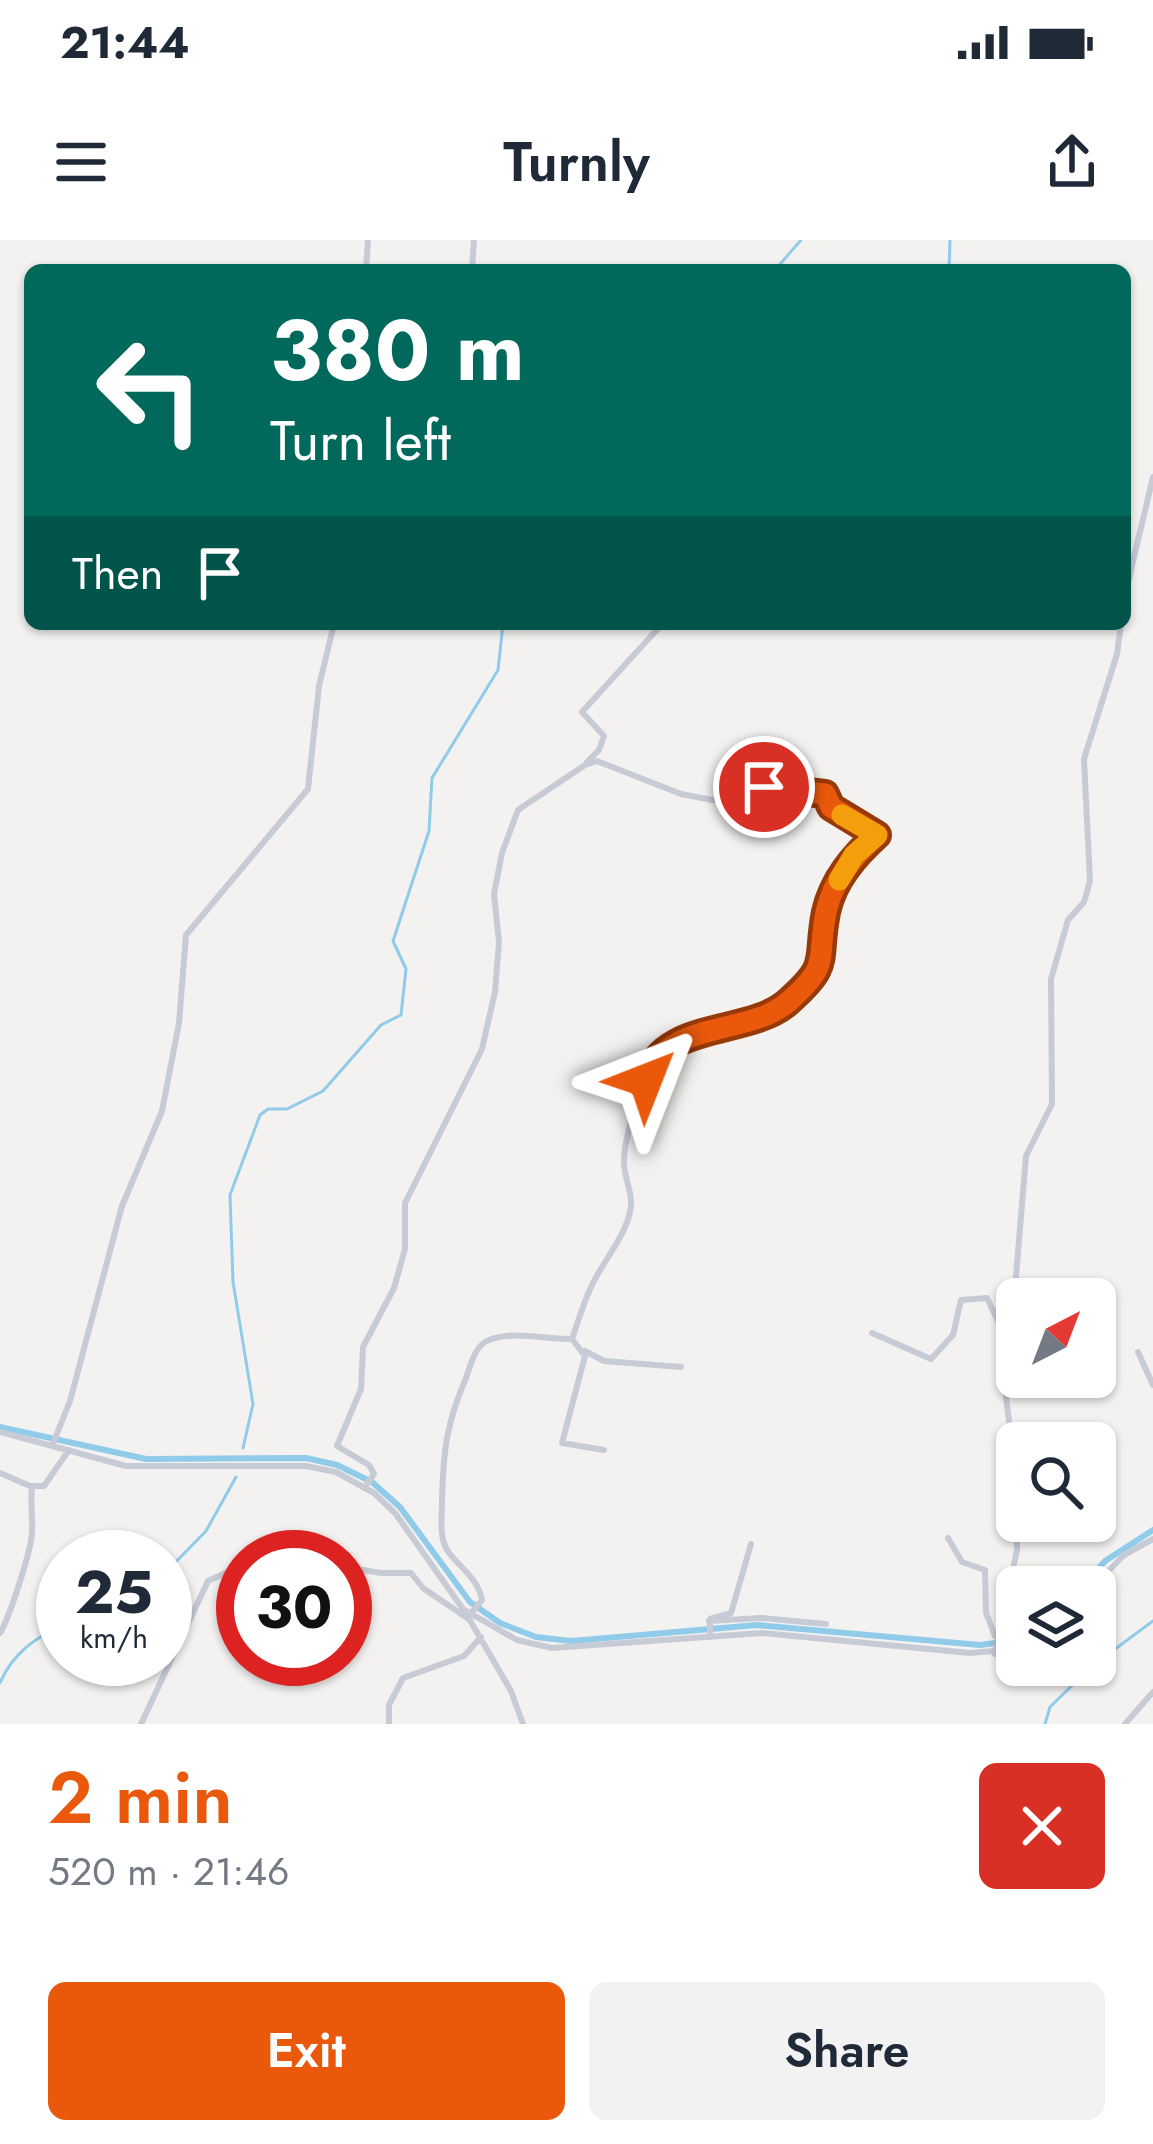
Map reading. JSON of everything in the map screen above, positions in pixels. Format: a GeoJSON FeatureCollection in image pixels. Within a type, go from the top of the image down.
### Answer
{"type":"FeatureCollection","features":[{"type":"Feature","properties":{"kind":"street"},"geometry":{"type":"LineString","coordinates":[[1131,571],[1153,478]]}},
{"type":"Feature","properties":{"kind":"street"},"geometry":{"type":"LineString","coordinates":[[52,1446],[70,1401],[122,1206],[163,1111],[179,1023],[186,935],[308,788],[319,686],[333,630]]}},
{"type":"Feature","properties":{"kind":"street"},"geometry":{"type":"LineString","coordinates":[[364,1488],[374,1474],[369,1465],[337,1446],[361,1389],[363,1347],[394,1288],[405,1249],[405,1203],[482,1049],[495,992],[499,942],[494,894],[502,854],[518,810],[585,765],[599,750],[604,736],[582,712],[657,630]]}},
{"type":"Feature","properties":{"kind":"street"},"geometry":{"type":"LineString","coordinates":[[1015,1278],[1026,1156],[1052,1104],[1051,979],[1068,920],[1084,902],[1090,881],[1084,759],[1120,630]]}},
{"type":"Feature","properties":{"kind":"street"},"geometry":{"type":"LineString","coordinates":[[572,1339],[590,1288],[631,1205],[624,1153],[650,1066],[664,1050],[781,1008],[813,980],[823,962],[826,912],[834,889],[854,855],[877,835],[831,807],[825,794],[810,790],[799,793],[764,787],[734,800],[712,800],[681,794],[601,761],[585,765]]}},
{"type":"Feature","properties":{"kind":"street"},"geometry":{"type":"LineString","coordinates":[[872,1333],[931,1359],[953,1335],[962,1300],[987,1298],[996,1317]]}},
{"type":"Feature","properties":{"kind":"street"},"geometry":{"type":"LineString","coordinates":[[468,1614],[482,1600],[464,1566],[448,1552],[442,1534],[443,1444],[450,1412],[477,1349],[486,1340],[543,1335],[572,1339],[604,1361],[681,1367]]}},
{"type":"Feature","properties":{"kind":"street"},"geometry":{"type":"LineString","coordinates":[[583,1349],[562,1443],[604,1450]]}},
{"type":"Feature","properties":{"kind":"street"},"geometry":{"type":"LineString","coordinates":[[1138,1352],[1153,1385]]}},
{"type":"Feature","properties":{"kind":"street"},"geometry":{"type":"LineString","coordinates":[[1006,1398],[1016,1476],[1013,1566]]}},
{"type":"Feature","properties":{"kind":"street"},"geometry":{"type":"LineString","coordinates":[[0,1432],[126,1466],[306,1466],[336,1472],[395,1513],[468,1614],[511,1690],[523,1724]]}},
{"type":"Feature","properties":{"kind":"street"},"geometry":{"type":"LineString","coordinates":[[0,1473],[44,1486],[69,1450]]}},
{"type":"Feature","properties":{"kind":"street"},"geometry":{"type":"LineString","coordinates":[[0,1633],[12,1613],[29,1550],[32,1486]]}},
{"type":"Feature","properties":{"kind":"street"},"geometry":{"type":"LineString","coordinates":[[372,1572],[411,1573],[423,1588],[468,1614],[517,1640],[552,1648],[762,1634],[995,1654],[996,1639],[986,1613],[986,1570],[962,1562],[948,1538]]}},
{"type":"Feature","properties":{"kind":"street"},"geometry":{"type":"LineString","coordinates":[[1113,1566],[1153,1539]]}},
{"type":"Feature","properties":{"kind":"street"},"geometry":{"type":"LineString","coordinates":[[710,1637],[712,1616],[731,1613],[751,1544]]}},
{"type":"Feature","properties":{"kind":"street"},"geometry":{"type":"LineString","coordinates":[[141,1724],[208,1581],[216,1577]]}},
{"type":"Feature","properties":{"kind":"street"},"geometry":{"type":"LineString","coordinates":[[709,1622],[761,1618],[826,1624]]}},
{"type":"Feature","properties":{"kind":"street"},"geometry":{"type":"LineString","coordinates":[[389,1724],[389,1705],[403,1678],[464,1656],[481,1637]]}},
{"type":"Feature","properties":{"kind":"street"},"geometry":{"type":"LineString","coordinates":[[1125,1724],[1153,1692]]}},
{"type":"Feature","properties":{"kind":"waterway"},"geometry":{"type":"LineString","coordinates":[[780,264],[801,240]]}},
{"type":"Feature","properties":{"kind":"waterway"},"geometry":{"type":"LineString","coordinates":[[949,264],[950,240]]}},
{"type":"Feature","properties":{"kind":"waterway"},"geometry":{"type":"LineString","coordinates":[[243,1448],[253,1404],[233,1282],[230,1195],[260,1115],[268,1109],[287,1109],[323,1091],[381,1025],[401,1015],[406,969],[393,941],[429,831],[432,778],[498,670],[502,630]]}},
{"type":"Feature","properties":{"kind":"waterway"},"geometry":{"type":"LineString","coordinates":[[0,1427],[146,1459],[306,1458],[337,1465],[372,1482],[400,1507],[470,1602],[500,1623],[536,1637],[571,1641],[757,1625],[996,1643]]}},
{"type":"Feature","properties":{"kind":"waterway"},"geometry":{"type":"LineString","coordinates":[[192,1545],[206,1531],[236,1477]]}},
{"type":"Feature","properties":{"kind":"waterway"},"geometry":{"type":"LineString","coordinates":[[1100,1566],[1153,1530]]}},
{"type":"Feature","properties":{"kind":"waterway"},"geometry":{"type":"LineString","coordinates":[[1116,1648],[1153,1621]]}},
{"type":"Feature","properties":{"kind":"waterway"},"geometry":{"type":"LineString","coordinates":[[0,1683],[11,1663],[36,1640]]}},
{"type":"Feature","properties":{"kind":"waterway"},"geometry":{"type":"LineString","coordinates":[[1045,1724],[1050,1707],[1072,1686]]}},
{"type":"Feature","properties":{"kind":"slow traffic"},"geometry":{"type":"LineString","coordinates":[[839,880],[854,855],[877,835],[842,815]]}},
{"type":"Feature","properties":{"kind":"route"},"geometry":{"type":"LineString","coordinates":[[646,1080],[650,1066],[664,1050],[781,1008],[813,980],[823,962],[826,912],[834,889],[854,855],[877,835],[831,807],[825,794],[764,787]]}}]}
